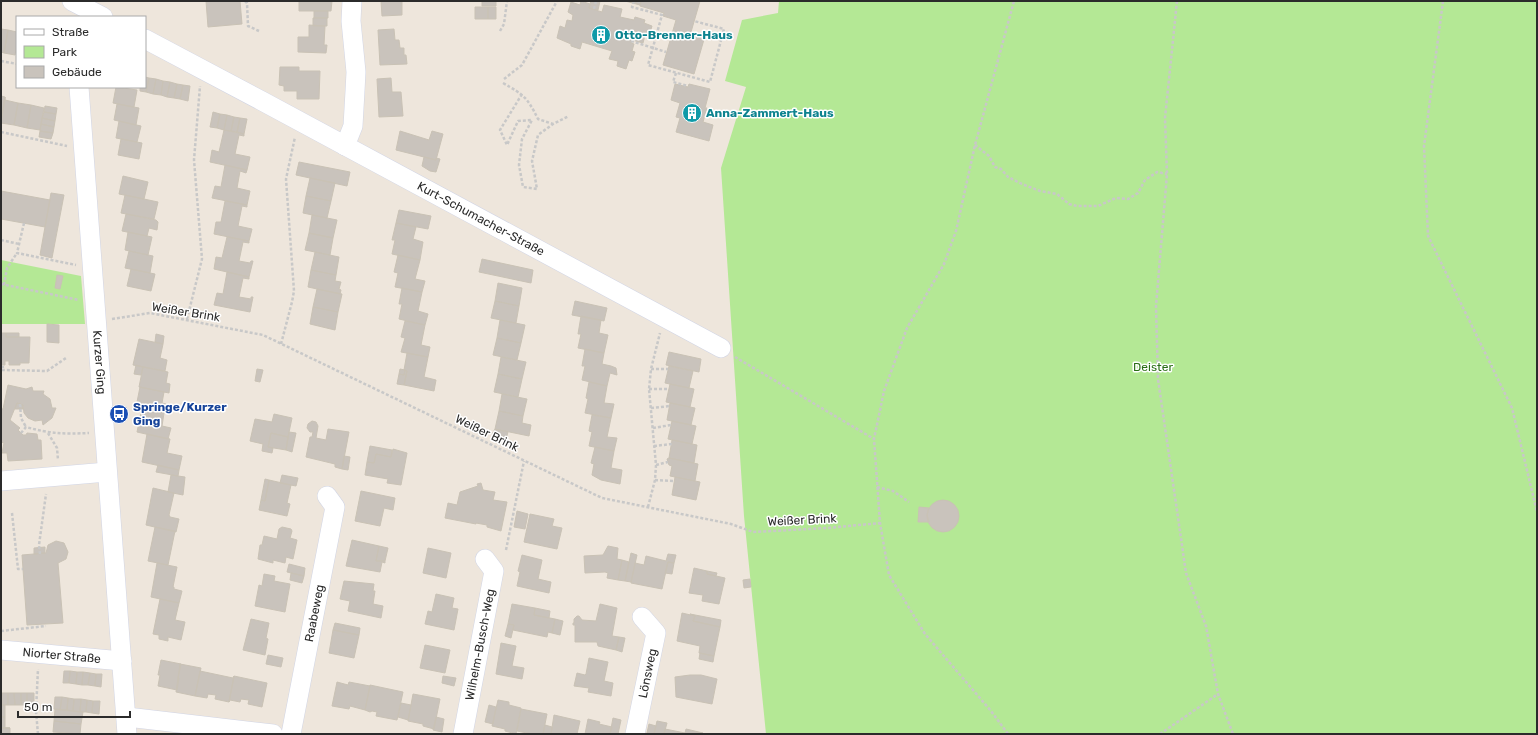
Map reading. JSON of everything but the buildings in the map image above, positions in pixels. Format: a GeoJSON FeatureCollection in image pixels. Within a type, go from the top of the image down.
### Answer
{"type":"FeatureCollection","features":[{"type":"Feature","properties":{"kind":"street"},"geometry":{"type":"LineString","coordinates":[[72,1],[73,16]]}},
{"type":"Feature","properties":{"kind":"street"},"geometry":{"type":"LineString","coordinates":[[72,1],[102,16]]}},
{"type":"Feature","properties":{"kind":"street"},"geometry":{"type":"LineString","coordinates":[[345,146],[353,126],[356,72],[351,21],[352,1]]}},
{"type":"Feature","properties":{"kind":"street","name":"Kurt-Schumacher-Straße"},"geometry":{"type":"LineString","coordinates":[[146,40],[721,348]]}},
{"type":"Feature","properties":{"kind":"street","name":"Kurzer Ging"},"geometry":{"type":"LineString","coordinates":[[79,88],[127,726]]}},
{"type":"Feature","properties":{"kind":"street"},"geometry":{"type":"LineString","coordinates":[[1,481],[107,472]]}},
{"type":"Feature","properties":{"kind":"street","name":"Raabeweg"},"geometry":{"type":"LineString","coordinates":[[291,734],[335,508],[327,496]]}},
{"type":"Feature","properties":{"kind":"street","name":"Wilhelm-Busch-Weg"},"geometry":{"type":"LineString","coordinates":[[463,734],[494,571],[485,559]]}},
{"type":"Feature","properties":{"kind":"street","name":"Lönsweg"},"geometry":{"type":"LineString","coordinates":[[635,734],[656,633],[642,617]]}},
{"type":"Feature","properties":{"kind":"street","name":"Niorter Straße"},"geometry":{"type":"LineString","coordinates":[[1,650],[122,661]]}},
{"type":"Feature","properties":{"kind":"street"},"geometry":{"type":"LineString","coordinates":[[127,726],[273,734]]}},
{"type":"Feature","properties":{"kind":"path"},"geometry":{"type":"LineString","coordinates":[[245,1],[247,3],[248,26],[259,31]]}},
{"type":"Feature","properties":{"kind":"path"},"geometry":{"type":"LineString","coordinates":[[500,31],[504,24],[507,1]]}},
{"type":"Feature","properties":{"kind":"path"},"geometry":{"type":"LineString","coordinates":[[504,79],[522,65],[557,1]]}},
{"type":"Feature","properties":{"kind":"path"},"geometry":{"type":"LineString","coordinates":[[594,9],[596,1]]}},
{"type":"Feature","properties":{"kind":"path"},"geometry":{"type":"LineString","coordinates":[[634,1],[632,7],[662,15],[648,65],[710,82],[724,29],[694,21]]}},
{"type":"Feature","properties":{"kind":"path"},"geometry":{"type":"LineString","coordinates":[[1008,734],[991,711],[925,634],[889,575],[880,523],[876,487],[874,439],[884,391],[907,328],[944,264],[956,231],[975,145],[1014,1]]}},
{"type":"Feature","properties":{"kind":"path"},"geometry":{"type":"LineString","coordinates":[[1177,1],[1165,118],[1167,174],[1156,306],[1158,379],[1186,573],[1206,626],[1218,694],[1233,734]]}},
{"type":"Feature","properties":{"kind":"path"},"geometry":{"type":"LineString","coordinates":[[1443,1],[1424,146],[1428,236],[1512,408],[1537,512]]}},
{"type":"Feature","properties":{"kind":"path"},"geometry":{"type":"LineString","coordinates":[[631,41],[666,52]]}},
{"type":"Feature","properties":{"kind":"path"},"geometry":{"type":"LineString","coordinates":[[1,61],[16,64]]}},
{"type":"Feature","properties":{"kind":"path"},"geometry":{"type":"LineString","coordinates":[[187,320],[202,259],[194,160],[202,70]]}},
{"type":"Feature","properties":{"kind":"path"},"geometry":{"type":"LineString","coordinates":[[676,72],[673,82],[688,86]]}},
{"type":"Feature","properties":{"kind":"path"},"geometry":{"type":"LineString","coordinates":[[503,83],[522,94],[531,104],[538,119],[553,124]]}},
{"type":"Feature","properties":{"kind":"path"},"geometry":{"type":"LineString","coordinates":[[522,94],[500,130],[507,144],[518,121],[532,120],[522,138],[519,165],[524,187],[537,189],[532,161],[538,135],[553,124],[569,116]]}},
{"type":"Feature","properties":{"kind":"path"},"geometry":{"type":"LineString","coordinates":[[282,344],[294,291],[286,179],[298,121]]}},
{"type":"Feature","properties":{"kind":"path"},"geometry":{"type":"LineString","coordinates":[[1,132],[73,147]]}},
{"type":"Feature","properties":{"kind":"path"},"geometry":{"type":"LineString","coordinates":[[975,145],[990,156],[995,167],[1001,169],[1008,176],[1040,191],[1057,194],[1069,204],[1077,206],[1098,206],[1116,198],[1128,199],[1138,193],[1145,180],[1157,172],[1167,174]]}},
{"type":"Feature","properties":{"kind":"path"},"geometry":{"type":"LineString","coordinates":[[2,285],[7,268],[17,253],[24,223]]}},
{"type":"Feature","properties":{"kind":"path"},"geometry":{"type":"LineString","coordinates":[[1,240],[19,244]]}},
{"type":"Feature","properties":{"kind":"path"},"geometry":{"type":"LineString","coordinates":[[17,253],[82,266]]}},
{"type":"Feature","properties":{"kind":"path","name":"Weißer Brink"},"geometry":{"type":"LineString","coordinates":[[2,285],[96,312],[150,313],[263,335],[602,498],[731,524],[753,532],[828,528],[880,523]]}},
{"type":"Feature","properties":{"kind":"path"},"geometry":{"type":"LineString","coordinates":[[648,508],[655,480],[656,464],[649,389],[664,318]]}},
{"type":"Feature","properties":{"kind":"path"},"geometry":{"type":"LineString","coordinates":[[721,348],[874,439]]}},
{"type":"Feature","properties":{"kind":"path"},"geometry":{"type":"LineString","coordinates":[[1,367],[2,370],[47,371],[66,358]]}},
{"type":"Feature","properties":{"kind":"path"},"geometry":{"type":"LineString","coordinates":[[652,369],[668,369]]}},
{"type":"Feature","properties":{"kind":"path"},"geometry":{"type":"LineString","coordinates":[[649,389],[668,389]]}},
{"type":"Feature","properties":{"kind":"path"},"geometry":{"type":"LineString","coordinates":[[20,404],[21,418],[26,426],[48,433],[61,434],[94,432]]}},
{"type":"Feature","properties":{"kind":"path"},"geometry":{"type":"LineString","coordinates":[[651,408],[670,406]]}},
{"type":"Feature","properties":{"kind":"path"},"geometry":{"type":"LineString","coordinates":[[653,428],[671,425]]}},
{"type":"Feature","properties":{"kind":"path"},"geometry":{"type":"LineString","coordinates":[[21,433],[26,426]]}},
{"type":"Feature","properties":{"kind":"path"},"geometry":{"type":"LineString","coordinates":[[48,433],[57,448],[59,466]]}},
{"type":"Feature","properties":{"kind":"path"},"geometry":{"type":"LineString","coordinates":[[654,446],[672,444]]}},
{"type":"Feature","properties":{"kind":"path"},"geometry":{"type":"LineString","coordinates":[[506,550],[524,461]]}},
{"type":"Feature","properties":{"kind":"path"},"geometry":{"type":"LineString","coordinates":[[656,464],[668,462]]}},
{"type":"Feature","properties":{"kind":"path"},"geometry":{"type":"LineString","coordinates":[[655,480],[674,481]]}},
{"type":"Feature","properties":{"kind":"path"},"geometry":{"type":"LineString","coordinates":[[876,487],[894,491],[909,502]]}},
{"type":"Feature","properties":{"kind":"path"},"geometry":{"type":"LineString","coordinates":[[40,554],[39,545],[46,490]]}},
{"type":"Feature","properties":{"kind":"path"},"geometry":{"type":"LineString","coordinates":[[12,513],[18,569],[23,569]]}},
{"type":"Feature","properties":{"kind":"path"},"geometry":{"type":"LineString","coordinates":[[1,631],[46,626]]}},
{"type":"Feature","properties":{"kind":"path"},"geometry":{"type":"LineString","coordinates":[[38,734],[36,711],[40,653]]}},
{"type":"Feature","properties":{"kind":"path"},"geometry":{"type":"LineString","coordinates":[[1160,734],[1218,694]]}},
{"type":"Feature","properties":{"kind":"green space","name":"Deister"},"geometry":{"type":"Polygon","coordinates":[[[779,1],[1537,1],[1537,734],[766,734],[744,516],[721,168],[746,87],[725,81],[742,20],[778,13],[779,1]]]}},
{"type":"Feature","properties":{"kind":"green space"},"geometry":{"type":"Polygon","coordinates":[[[1,260],[81,276],[85,324],[1,324],[1,260]]]}},
{"type":"Feature","properties":{"kind":"place","name":"Otto-Brenner-Haus"},"geometry":{"type":"Point","coordinates":[601,35]}},
{"type":"Feature","properties":{"kind":"place","name":"Anna-Zammert-Haus"},"geometry":{"type":"Point","coordinates":[692,113]}},
{"type":"Feature","properties":{"kind":"place","name":"Springe/Kurzer Ging"},"geometry":{"type":"Point","coordinates":[119,414]}}]}
